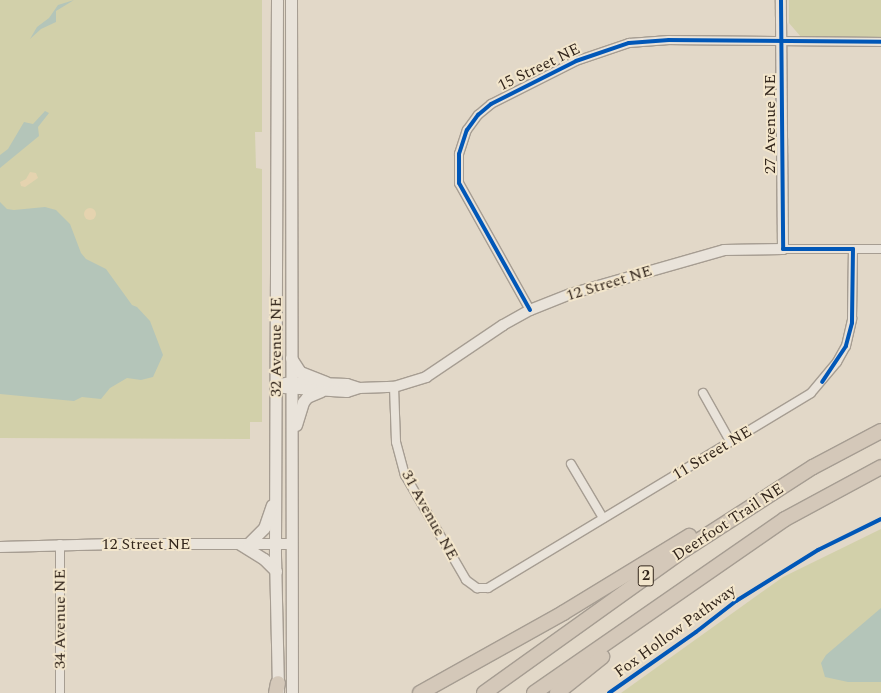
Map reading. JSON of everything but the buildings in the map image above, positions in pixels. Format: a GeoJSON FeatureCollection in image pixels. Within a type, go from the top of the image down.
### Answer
{"type":"FeatureCollection","features":[{"type":"Feature","properties":{"kind":"highway","name":"Deerfoot Trail NE"},"geometry":{"type":"LineString","coordinates":[[484,693],[684,550],[813,467],[881,431]]}},
{"type":"Feature","properties":{"kind":"highway","name":"Deerfoot Trail NE"},"geometry":{"type":"LineString","coordinates":[[534,693],[630,628],[785,519],[881,466]]}},
{"type":"Feature","properties":{"kind":"highway"},"geometry":{"type":"LineString","coordinates":[[420,693],[563,613],[690,535],[813,467]]}},
{"type":"Feature","properties":{"kind":"highway"},"geometry":{"type":"LineString","coordinates":[[557,693],[615,646],[630,628]]}},
{"type":"Feature","properties":{"kind":"main road","name":"32 Avenue NE"},"geometry":{"type":"LineString","coordinates":[[277,0],[275,493],[277,690]]}},
{"type":"Feature","properties":{"kind":"main road","name":"32 Avenue NE"},"geometry":{"type":"LineString","coordinates":[[292,0],[290,386],[292,693]]}},
{"type":"Feature","properties":{"kind":"main road"},"geometry":{"type":"LineString","coordinates":[[291,358],[300,372],[324,387],[308,396],[300,408],[291,457]]}},
{"type":"Feature","properties":{"kind":"main road"},"geometry":{"type":"LineString","coordinates":[[275,493],[264,528],[244,544],[264,559],[276,571]]}},
{"type":"Feature","properties":{"kind":"street","name":"27 Avenue NE"},"geometry":{"type":"LineString","coordinates":[[782,0],[783,249]]}},
{"type":"Feature","properties":{"kind":"street","name":"15 Street NE"},"geometry":{"type":"LineString","coordinates":[[530,310],[459,183],[459,154],[467,130],[478,115],[507,95],[576,61],[614,46],[668,40],[881,42]]}},
{"type":"Feature","properties":{"kind":"street","name":"11 Street NE"},"geometry":{"type":"LineString","coordinates":[[477,588],[488,588],[497,583],[811,392],[837,362],[846,346],[852,323],[853,249]]}},
{"type":"Feature","properties":{"kind":"street","name":"12 Street NE"},"geometry":{"type":"LineString","coordinates":[[276,385],[324,387],[348,392],[359,388],[394,387],[426,377],[530,310],[570,294],[700,255],[724,250],[881,249]]}},
{"type":"Feature","properties":{"kind":"street","name":"31 Avenue NE"},"geometry":{"type":"LineString","coordinates":[[394,387],[396,442],[405,476],[466,580],[477,588]]}},
{"type":"Feature","properties":{"kind":"street"},"geometry":{"type":"LineString","coordinates":[[703,393],[730,441]]}},
{"type":"Feature","properties":{"kind":"street"},"geometry":{"type":"LineString","coordinates":[[571,464],[603,518]]}},
{"type":"Feature","properties":{"kind":"street","name":"12 Street NE"},"geometry":{"type":"LineString","coordinates":[[0,547],[60,544],[292,544]]}},
{"type":"Feature","properties":{"kind":"street","name":"34 Avenue NE"},"geometry":{"type":"LineString","coordinates":[[60,544],[60,693]]}},
{"type":"Feature","properties":{"kind":"shaded area"},"geometry":{"type":"Polygon","coordinates":[[[0,0],[262,0],[262,132],[255,132],[256,168],[262,169],[262,422],[250,422],[250,439],[0,438],[0,0]]]}},
{"type":"Feature","properties":{"kind":"shaded area"},"geometry":{"type":"Polygon","coordinates":[[[74,0],[56,11],[56,22],[41,29],[30,39],[37,27],[49,18],[58,5],[74,0]]]}},
{"type":"Feature","properties":{"kind":"shaded area"},"geometry":{"type":"Polygon","coordinates":[[[789,0],[881,0],[881,37],[801,37],[789,23],[789,0]]]}},
{"type":"Feature","properties":{"kind":"shaded area"},"geometry":{"type":"Polygon","coordinates":[[[45,111],[49,113],[38,127],[39,136],[0,168],[0,155],[8,149],[24,122],[33,124],[45,111]]]}},
{"type":"Feature","properties":{"kind":"shaded area"},"geometry":{"type":"Polygon","coordinates":[[[0,202],[7,209],[14,210],[45,207],[56,210],[70,224],[81,253],[86,259],[106,269],[132,305],[137,307],[150,321],[163,355],[153,377],[141,380],[127,378],[110,388],[101,399],[82,397],[74,401],[0,394],[0,202]]]}},
{"type":"Feature","properties":{"kind":"shaded area"},"geometry":{"type":"Polygon","coordinates":[[[881,529],[881,693],[621,693],[783,577],[881,529]]]}},
{"type":"Feature","properties":{"kind":"shaded area"},"geometry":{"type":"Polygon","coordinates":[[[881,608],[881,682],[848,682],[825,677],[821,663],[826,655],[881,608]]]}},
{"type":"Feature","properties":{"kind":"sand"},"geometry":{"type":"Polygon","coordinates":[[[30,172],[36,173],[38,178],[25,187],[21,186],[20,182],[26,179],[30,172]]]}},
{"type":"Feature","properties":{"kind":"sand"},"geometry":{"type":"Polygon","coordinates":[[[90,208],[94,210],[96,214],[94,218],[90,220],[86,218],[84,214],[86,210],[90,208]]]}},
{"type":"Feature","properties":{"kind":"cycle path"},"geometry":{"type":"LineString","coordinates":[[781,0],[783,249],[853,249],[852,323],[846,346],[822,382]]}},
{"type":"Feature","properties":{"kind":"cycle path"},"geometry":{"type":"LineString","coordinates":[[530,310],[459,183],[459,154],[467,130],[478,115],[491,104],[576,61],[629,43],[669,40],[881,42]]}},
{"type":"Feature","properties":{"kind":"cycle path","name":"Fox Hollow Pathway"},"geometry":{"type":"LineString","coordinates":[[609,693],[696,632],[736,601],[818,550],[881,519]]}}]}
